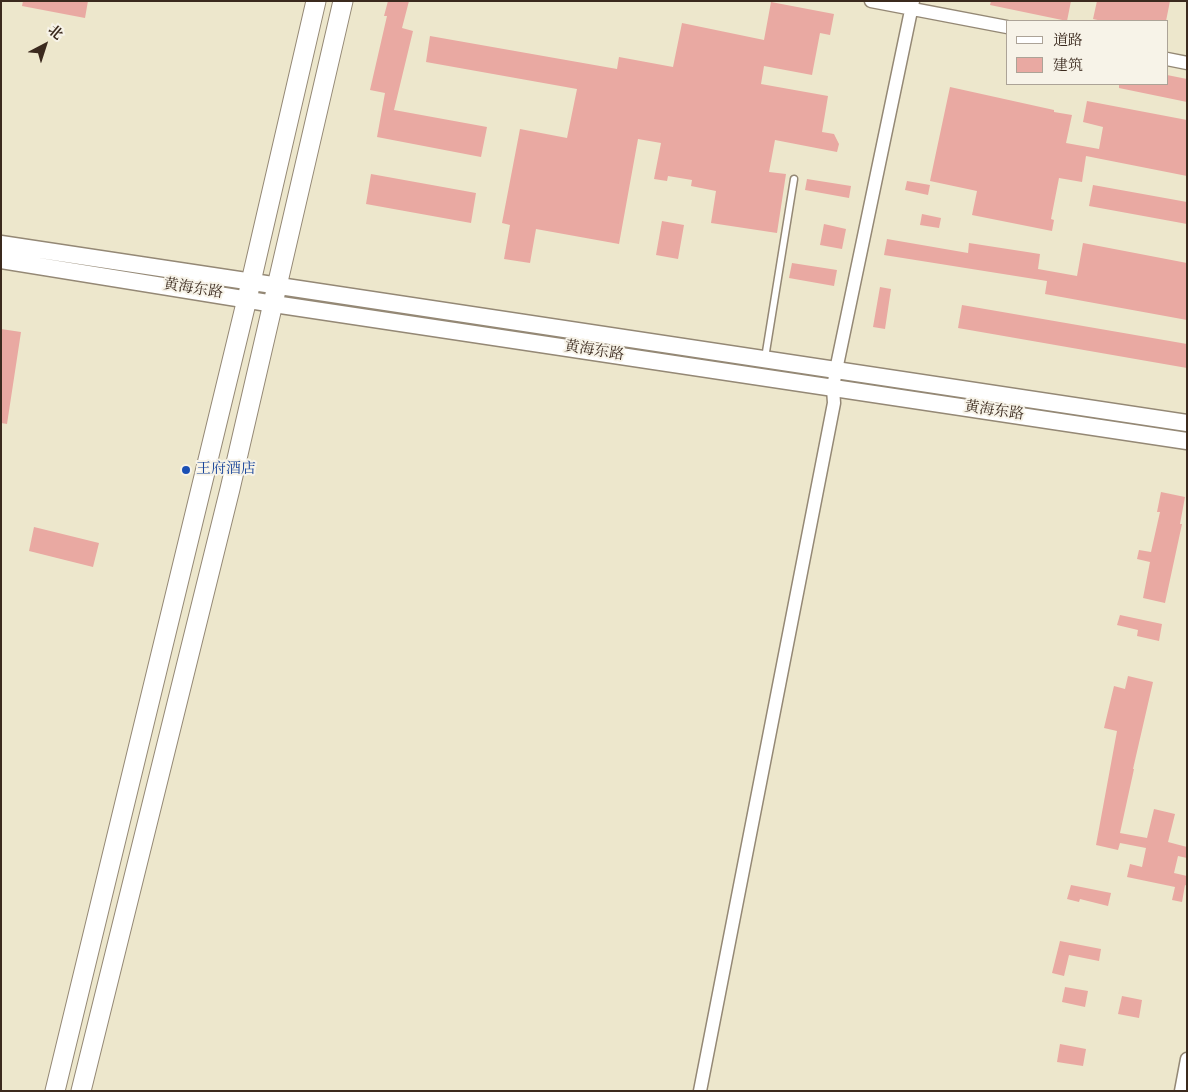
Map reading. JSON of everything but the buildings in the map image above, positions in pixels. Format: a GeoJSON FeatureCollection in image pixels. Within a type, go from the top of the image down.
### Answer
{"type":"FeatureCollection","features":[{"type":"Feature","properties":{"kind":"main road"},"geometry":{"type":"LineString","coordinates":[[55,1091],[249,290],[316,1]]}},
{"type":"Feature","properties":{"kind":"main road"},"geometry":{"type":"LineString","coordinates":[[82,1091],[230,489],[343,1]]}},
{"type":"Feature","properties":{"kind":"street"},"geometry":{"type":"LineString","coordinates":[[871,1],[912,5],[1006,27]]}},
{"type":"Feature","properties":{"kind":"street"},"geometry":{"type":"LineString","coordinates":[[700,1091],[834,403],[833,388],[836,370],[912,5]]}},
{"type":"Feature","properties":{"kind":"street"},"geometry":{"type":"LineString","coordinates":[[1168,59],[1187,63]]}},
{"type":"Feature","properties":{"kind":"street","name":"黄海东路"},"geometry":{"type":"LineString","coordinates":[[1,244],[249,290],[274,304],[1187,441]]}},
{"type":"Feature","properties":{"kind":"street","name":"黄海东路"},"geometry":{"type":"LineString","coordinates":[[1,260],[249,290],[278,286],[1187,423]]}},
{"type":"Feature","properties":{"kind":"street"},"geometry":{"type":"LineString","coordinates":[[1181,1091],[1187,1060]]}},
{"type":"Feature","properties":{"kind":"lane"},"geometry":{"type":"LineString","coordinates":[[765,359],[794,179]]}},
{"type":"Feature","properties":{"kind":"place","name":"王府酒店"},"geometry":{"type":"Point","coordinates":[186,470]}}]}
